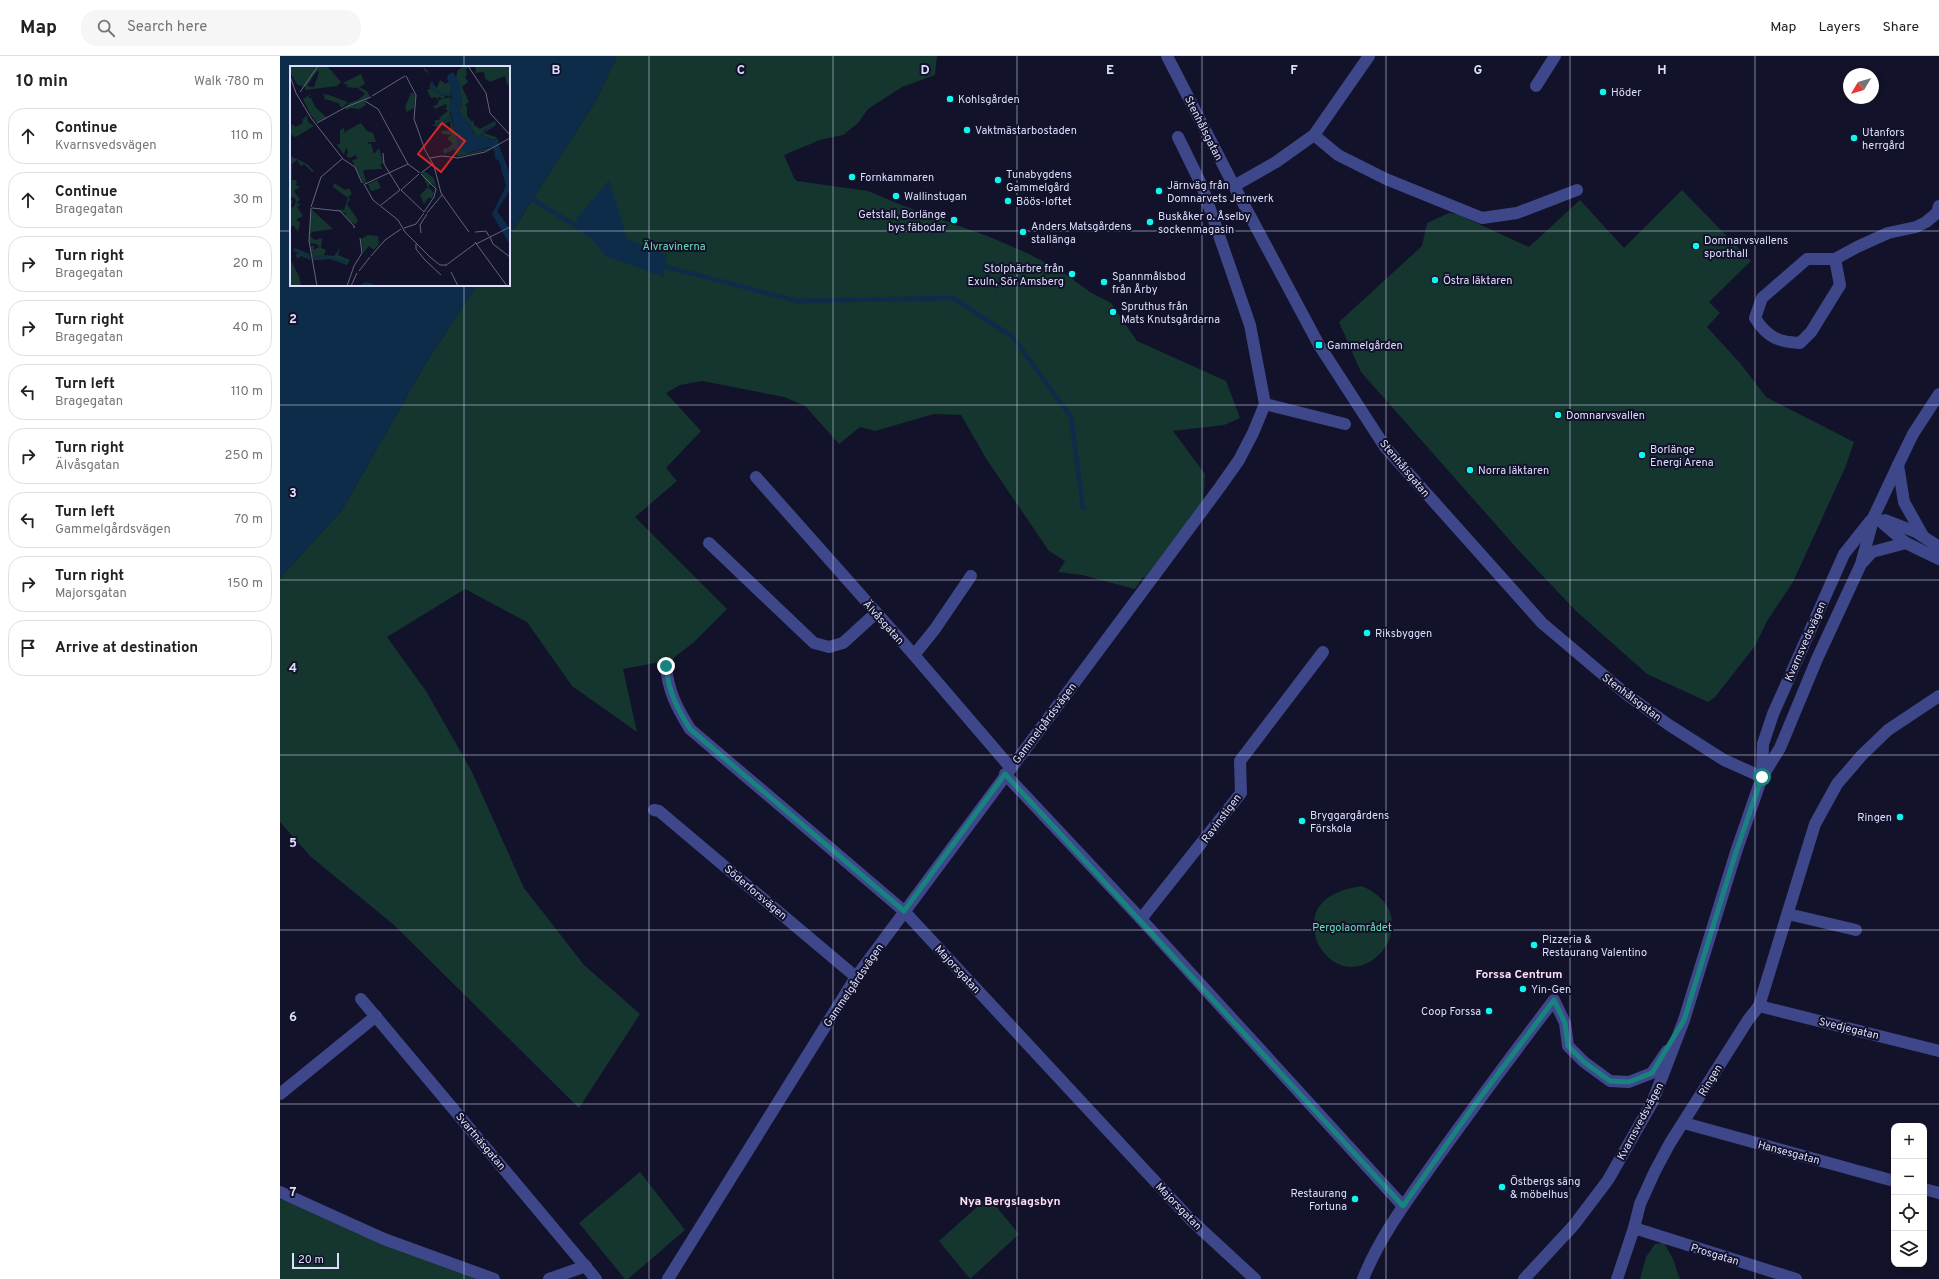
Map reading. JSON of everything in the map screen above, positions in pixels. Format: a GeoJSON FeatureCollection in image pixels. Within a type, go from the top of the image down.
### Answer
{"type":"FeatureCollection","features":[{"type":"Feature","properties":{"kind":"street","name":"Stenhålsgatan"},"geometry":{"type":"LineString","coordinates":[[1167,56],[1234,186],[1319,345],[1385,447],[1542,623],[1626,694],[1669,725],[1724,760],[1762,777]]}},
{"type":"Feature","properties":{"kind":"street"},"geometry":{"type":"LineString","coordinates":[[1234,186],[1276,162],[1314,135],[1369,56]]}},
{"type":"Feature","properties":{"kind":"street"},"geometry":{"type":"LineString","coordinates":[[1536,86],[1555,56]]}},
{"type":"Feature","properties":{"kind":"street"},"geometry":{"type":"LineString","coordinates":[[1314,135],[1338,155],[1386,179],[1482,218],[1517,212],[1577,190]]}},
{"type":"Feature","properties":{"kind":"street"},"geometry":{"type":"LineString","coordinates":[[1178,137],[1202,186],[1250,325],[1265,404],[1345,424]]}},
{"type":"Feature","properties":{"kind":"street"},"geometry":{"type":"LineString","coordinates":[[1835,260],[1840,285],[1812,332],[1800,343],[1783,342],[1763,331],[1755,318],[1762,298],[1807,259],[1835,260],[1857,247],[1888,233],[1921,225],[1937,213],[1939,206]]}},
{"type":"Feature","properties":{"kind":"street","name":"Kvarnsvedsvägen"},"geometry":{"type":"LineString","coordinates":[[1524,1279],[1574,1225],[1608,1180],[1652,1103],[1684,1020],[1736,852],[1762,777],[1780,748],[1817,659],[1861,564],[1874,516],[1913,434],[1939,394]]}},
{"type":"Feature","properties":{"kind":"street","name":"Gammelgårdsvägen"},"geometry":{"type":"LineString","coordinates":[[668,1279],[856,977],[1220,487],[1242,453],[1265,404]]}},
{"type":"Feature","properties":{"kind":"street"},"geometry":{"type":"LineString","coordinates":[[1898,465],[1904,502],[1923,536]]}},
{"type":"Feature","properties":{"kind":"street","name":"Älvåsgatan"},"geometry":{"type":"LineString","coordinates":[[756,477],[914,655],[1008,771],[1403,1206]]}},
{"type":"Feature","properties":{"kind":"street"},"geometry":{"type":"LineString","coordinates":[[1874,516],[1923,536],[1939,547]]}},
{"type":"Feature","properties":{"kind":"street"},"geometry":{"type":"LineString","coordinates":[[1874,516],[1906,543],[1939,559]]}},
{"type":"Feature","properties":{"kind":"street","name":"Kvarnsvedsvägen"},"geometry":{"type":"LineString","coordinates":[[1762,777],[1763,744],[1773,714],[1844,554],[1874,516]]}},
{"type":"Feature","properties":{"kind":"street"},"geometry":{"type":"LineString","coordinates":[[709,543],[814,643],[829,647],[843,643],[876,613]]}},
{"type":"Feature","properties":{"kind":"street"},"geometry":{"type":"LineString","coordinates":[[1861,564],[1872,552],[1906,543]]}},
{"type":"Feature","properties":{"kind":"street"},"geometry":{"type":"LineString","coordinates":[[914,655],[935,629],[971,576]]}},
{"type":"Feature","properties":{"kind":"street","name":"Ravinstigen"},"geometry":{"type":"LineString","coordinates":[[1141,919],[1241,793],[1240,761],[1323,652]]}},
{"type":"Feature","properties":{"kind":"street","name":"Majorsgatan"},"geometry":{"type":"LineString","coordinates":[[666,666],[667,683],[676,707],[690,729],[904,911],[1191,1220],[1255,1279]]}},
{"type":"Feature","properties":{"kind":"street","name":"Ringen"},"geometry":{"type":"LineString","coordinates":[[1617,1279],[1634,1228],[1640,1204],[1655,1171],[1670,1143],[1748,1020],[1759,1006],[1814,824],[1837,784],[1862,755],[1888,730],[1939,696]]}},
{"type":"Feature","properties":{"kind":"street","name":"Söderforsvägen"},"geometry":{"type":"LineString","coordinates":[[654,810],[659,811],[856,977]]}},
{"type":"Feature","properties":{"kind":"street"},"geometry":{"type":"LineString","coordinates":[[1788,914],[1856,930]]}},
{"type":"Feature","properties":{"kind":"street","name":"Svartnäsgatan"},"geometry":{"type":"LineString","coordinates":[[362,998],[596,1279]]}},
{"type":"Feature","properties":{"kind":"street"},"geometry":{"type":"LineString","coordinates":[[1363,1279],[1370,1260],[1403,1206],[1473,1107],[1554,1000],[1565,1023],[1568,1046],[1584,1062],[1610,1081],[1629,1082],[1652,1073],[1684,1020]]}},
{"type":"Feature","properties":{"kind":"street","name":"Svedjegatan"},"geometry":{"type":"LineString","coordinates":[[1759,1006],[1939,1051]]}},
{"type":"Feature","properties":{"kind":"street"},"geometry":{"type":"LineString","coordinates":[[280,1094],[376,1016]]}},
{"type":"Feature","properties":{"kind":"street","name":"Hansesgatan"},"geometry":{"type":"LineString","coordinates":[[1684,1123],[1891,1180]]}},
{"type":"Feature","properties":{"kind":"street"},"geometry":{"type":"LineString","coordinates":[[1927,1190],[1939,1193]]}},
{"type":"Feature","properties":{"kind":"street"},"geometry":{"type":"LineString","coordinates":[[280,1192],[384,1239],[494,1279]]}},
{"type":"Feature","properties":{"kind":"street","name":"Prosgatan"},"geometry":{"type":"LineString","coordinates":[[1634,1228],[1796,1279]]}},
{"type":"Feature","properties":{"kind":"street"},"geometry":{"type":"LineString","coordinates":[[549,1279],[586,1266]]}},
{"type":"Feature","properties":{"kind":"green space","name":"Älvravinerna"},"geometry":{"type":"Polygon","coordinates":[[[617,56],[937,56],[935,75],[902,87],[868,109],[858,123],[843,135],[820,140],[784,155],[794,178],[797,181],[868,191],[904,206],[990,237],[1029,254],[1064,273],[1090,292],[1111,303],[1137,341],[1226,381],[1240,418],[1224,425],[1173,431],[1205,474],[1203,505],[1147,577],[1142,578],[1135,589],[1082,575],[1058,572],[1065,561],[1049,551],[987,460],[961,415],[934,414],[875,431],[860,427],[839,444],[805,406],[784,397],[702,381],[680,385],[666,393],[701,431],[666,468],[677,481],[635,517],[727,609],[694,642],[671,660],[623,669],[637,732],[572,686],[527,622],[465,589],[387,637],[426,691],[471,770],[524,888],[584,965],[640,1014],[579,1108],[394,925],[310,856],[280,822],[280,578],[342,510],[424,366],[476,286],[510,286],[510,234],[595,102],[617,56]]]}},
{"type":"Feature","properties":{"kind":"green space","name":"Borlänge Energi Arena"},"geometry":{"type":"Polygon","coordinates":[[[1682,190],[1751,261],[1709,302],[1720,313],[1707,327],[1740,363],[1766,397],[1854,442],[1845,468],[1793,582],[1767,621],[1755,646],[1715,697],[1708,702],[1647,674],[1576,611],[1521,553],[1361,372],[1339,322],[1422,246],[1427,223],[1449,213],[1457,214],[1529,247],[1580,200],[1624,248],[1682,190]]]}},
{"type":"Feature","properties":{"kind":"green space","name":"Pergolaområdet"},"geometry":{"type":"Polygon","coordinates":[[[1362,886],[1383,901],[1392,918],[1390,936],[1382,952],[1368,963],[1351,967],[1334,962],[1318,944],[1315,934],[1315,914],[1324,901],[1330,896],[1337,892],[1362,886]]]}},
{"type":"Feature","properties":{"kind":"green space"},"geometry":{"type":"Polygon","coordinates":[[[640,1172],[685,1230],[628,1279],[625,1279],[579,1223],[640,1172]]]}},
{"type":"Feature","properties":{"kind":"green space"},"geometry":{"type":"Polygon","coordinates":[[[988,1197],[1019,1234],[970,1279],[939,1241],[988,1197]]]}},
{"type":"Feature","properties":{"kind":"green space"},"geometry":{"type":"Polygon","coordinates":[[[280,1199],[415,1252],[491,1279],[280,1279],[280,1199]]]}},
{"type":"Feature","properties":{"kind":"green space"},"geometry":{"type":"Polygon","coordinates":[[[1664,1243],[1673,1259],[1680,1279],[1640,1279],[1646,1257],[1655,1244],[1664,1243]]]}},
{"type":"Feature","properties":{"kind":"water"},"geometry":{"type":"Polygon","coordinates":[[[280,56],[617,56],[595,102],[510,234],[510,66],[290,66],[290,286],[476,286],[424,366],[342,510],[280,578],[280,56]]]}},
{"type":"Feature","properties":{"kind":"water"},"geometry":{"type":"Polygon","coordinates":[[[609,180],[627,239],[666,254],[664,277],[606,256],[575,221],[609,180]]]}},
{"type":"Feature","properties":{"kind":"waterway"},"geometry":{"type":"LineString","coordinates":[[529,197],[590,235]]}},
{"type":"Feature","properties":{"kind":"waterway"},"geometry":{"type":"LineString","coordinates":[[659,265],[797,301],[953,298],[1013,337],[1071,417],[1083,508]]}},
{"type":"Feature","properties":{"kind":"place","name":"Höder"},"geometry":{"type":"Point","coordinates":[1603,92]}},
{"type":"Feature","properties":{"kind":"place","name":"Kohlsgården"},"geometry":{"type":"Point","coordinates":[950,99]}},
{"type":"Feature","properties":{"kind":"place","name":"Vaktmästarbostaden"},"geometry":{"type":"Point","coordinates":[967,130]}},
{"type":"Feature","properties":{"kind":"place","name":"Utanfors herrgård"},"geometry":{"type":"Point","coordinates":[1854,138]}},
{"type":"Feature","properties":{"kind":"place","name":"Fornkammaren"},"geometry":{"type":"Point","coordinates":[852,177]}},
{"type":"Feature","properties":{"kind":"place","name":"Tunabygdens Gammelgård"},"geometry":{"type":"Point","coordinates":[998,180]}},
{"type":"Feature","properties":{"kind":"place","name":"Järnväg från Domnarvets Jernverk"},"geometry":{"type":"Point","coordinates":[1159,191]}},
{"type":"Feature","properties":{"kind":"place","name":"Wallinstugan"},"geometry":{"type":"Point","coordinates":[896,196]}},
{"type":"Feature","properties":{"kind":"place","name":"Böös-loftet"},"geometry":{"type":"Point","coordinates":[1008,201]}},
{"type":"Feature","properties":{"kind":"place","name":"Getstall, Borlänge bys fäbodar"},"geometry":{"type":"Point","coordinates":[954,220]}},
{"type":"Feature","properties":{"kind":"place","name":"Buskåker o. Åselby sockenmagasin"},"geometry":{"type":"Point","coordinates":[1150,222]}},
{"type":"Feature","properties":{"kind":"place","name":"Anders Matsgårdens stallänga"},"geometry":{"type":"Point","coordinates":[1023,232]}},
{"type":"Feature","properties":{"kind":"place","name":"Domnarvsvallens sporthall"},"geometry":{"type":"Point","coordinates":[1696,246]}},
{"type":"Feature","properties":{"kind":"place","name":"Stolphärbre från Exuln, Sör Amsberg"},"geometry":{"type":"Point","coordinates":[1072,274]}},
{"type":"Feature","properties":{"kind":"place","name":"Östra läktaren"},"geometry":{"type":"Point","coordinates":[1435,280]}},
{"type":"Feature","properties":{"kind":"place","name":"Spannmålsbod från Årby"},"geometry":{"type":"Point","coordinates":[1104,282]}},
{"type":"Feature","properties":{"kind":"place","name":"Spruthus från Mats Knutsgårdarna"},"geometry":{"type":"Point","coordinates":[1113,312]}},
{"type":"Feature","properties":{"kind":"place","name":"Gammelgården"},"geometry":{"type":"Point","coordinates":[1319,345]}},
{"type":"Feature","properties":{"kind":"place","name":"Domnarvsvallen"},"geometry":{"type":"Point","coordinates":[1558,415]}},
{"type":"Feature","properties":{"kind":"place","name":"Borlänge Energi Arena"},"geometry":{"type":"Point","coordinates":[1642,455]}},
{"type":"Feature","properties":{"kind":"place","name":"Norra läktaren"},"geometry":{"type":"Point","coordinates":[1470,470]}},
{"type":"Feature","properties":{"kind":"place","name":"Riksbyggen"},"geometry":{"type":"Point","coordinates":[1367,633]}},
{"type":"Feature","properties":{"kind":"place","name":"Ringen"},"geometry":{"type":"Point","coordinates":[1900,817]}},
{"type":"Feature","properties":{"kind":"place","name":"Bryggargårdens Förskola"},"geometry":{"type":"Point","coordinates":[1302,821]}},
{"type":"Feature","properties":{"kind":"place","name":"Pizzeria & Restaurang Valentino"},"geometry":{"type":"Point","coordinates":[1534,945]}},
{"type":"Feature","properties":{"kind":"place","name":"Yin-Gen"},"geometry":{"type":"Point","coordinates":[1523,989]}},
{"type":"Feature","properties":{"kind":"place","name":"Coop Forssa"},"geometry":{"type":"Point","coordinates":[1489,1011]}},
{"type":"Feature","properties":{"kind":"place","name":"Östbergs säng & möbelhus"},"geometry":{"type":"Point","coordinates":[1502,1187]}},
{"type":"Feature","properties":{"kind":"place","name":"Restaurang Fortuna"},"geometry":{"type":"Point","coordinates":[1355,1199]}},
{"type":"Feature","properties":{"kind":"district","name":"Forssa Centrum"},"geometry":{"type":"Point","coordinates":[1519,974]}},
{"type":"Feature","properties":{"kind":"district","name":"Nya Bergslagsbyn"},"geometry":{"type":"Point","coordinates":[1010,1201]}},
{"type":"Feature","properties":{"kind":"route"},"geometry":{"type":"LineString","coordinates":[[666,666],[667,683],[676,707],[690,729],[904,911],[1005,774],[1141,919],[1403,1206],[1473,1107],[1554,1000],[1565,1023],[1568,1046],[1584,1062],[1610,1081],[1629,1082],[1652,1073],[1684,1020],[1736,852],[1762,777]]}}]}
